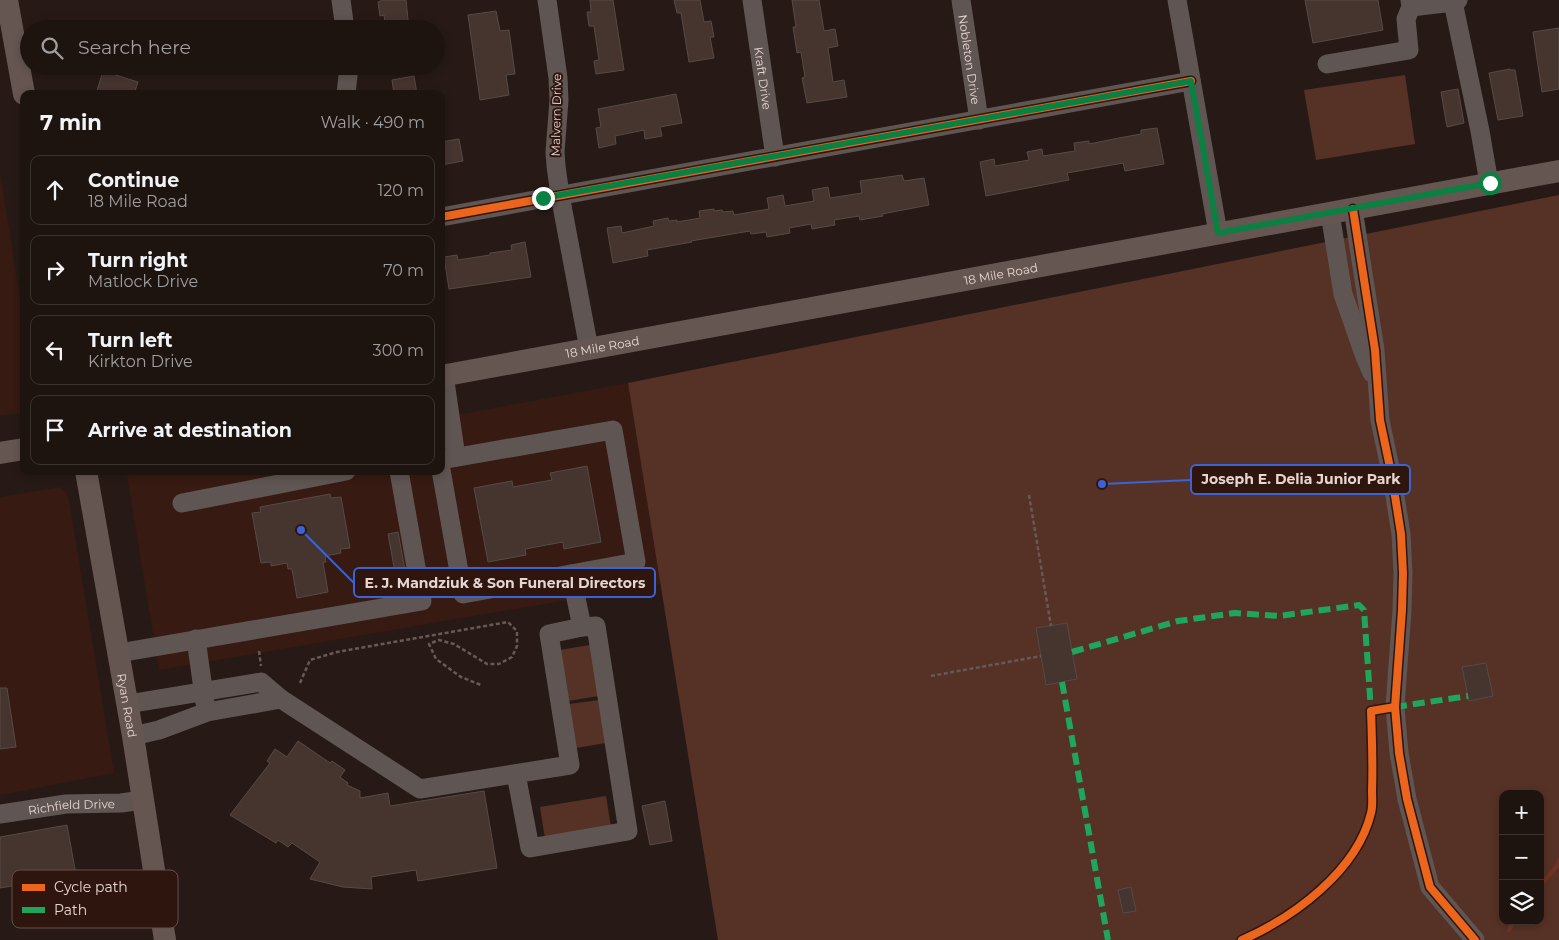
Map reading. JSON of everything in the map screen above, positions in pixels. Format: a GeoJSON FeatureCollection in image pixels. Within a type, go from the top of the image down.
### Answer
{"type":"FeatureCollection","features":[{"type":"Feature","properties":{"kind":"main road"},"geometry":{"type":"LineString","coordinates":[[7,0],[20,72]]}},
{"type":"Feature","properties":{"kind":"main road"},"geometry":{"type":"LineString","coordinates":[[21,75],[23,90]]}},
{"type":"Feature","properties":{"kind":"main road","name":"18 Mile Road"},"geometry":{"type":"LineString","coordinates":[[445,375],[1559,170]]}},
{"type":"Feature","properties":{"kind":"main road"},"geometry":{"type":"LineString","coordinates":[[0,453],[20,450]]}},
{"type":"Feature","properties":{"kind":"main road","name":"Ryan Road"},"geometry":{"type":"LineString","coordinates":[[87,475],[128,704],[154,870]]}},
{"type":"Feature","properties":{"kind":"street"},"geometry":{"type":"LineString","coordinates":[[341,0],[344,20]]}},
{"type":"Feature","properties":{"kind":"street","name":"Malvern Drive"},"geometry":{"type":"LineString","coordinates":[[547,0],[558,78],[559,100],[555,152],[560,195],[589,349]]}},
{"type":"Feature","properties":{"kind":"street","name":"Kraft Drive"},"geometry":{"type":"LineString","coordinates":[[752,0],[775,157]]}},
{"type":"Feature","properties":{"kind":"street","name":"Nobleton Drive"},"geometry":{"type":"LineString","coordinates":[[962,0],[979,120]]}},
{"type":"Feature","properties":{"kind":"street"},"geometry":{"type":"LineString","coordinates":[[1176,0],[1218,233]]}},
{"type":"Feature","properties":{"kind":"street"},"geometry":{"type":"LineString","coordinates":[[1326,64],[1409,50],[1406,19],[1410,4],[1454,1],[1490,183]]}},
{"type":"Feature","properties":{"kind":"street"},"geometry":{"type":"LineString","coordinates":[[346,90],[348,75]]}},
{"type":"Feature","properties":{"kind":"street"},"geometry":{"type":"LineString","coordinates":[[445,215],[1191,81]]}},
{"type":"Feature","properties":{"kind":"street"},"geometry":{"type":"LineString","coordinates":[[1352,209],[1375,350],[1380,420],[1401,534],[1402,610],[1395,707],[1398,753],[1407,799],[1430,887],[1475,940]]}},
{"type":"Feature","properties":{"kind":"street"},"geometry":{"type":"LineString","coordinates":[[1330,213],[1343,294],[1376,382]]}},
{"type":"Feature","properties":{"kind":"street"},"geometry":{"type":"LineString","coordinates":[[442,475],[463,594],[636,562],[613,430],[448,459],[445,409]]}},
{"type":"Feature","properties":{"kind":"street"},"geometry":{"type":"LineString","coordinates":[[182,503],[326,475]]}},
{"type":"Feature","properties":{"kind":"street"},"geometry":{"type":"LineString","coordinates":[[118,653],[422,600],[400,475]]}},
{"type":"Feature","properties":{"kind":"street"},"geometry":{"type":"LineString","coordinates":[[571,574],[582,627]]}},
{"type":"Feature","properties":{"kind":"street"},"geometry":{"type":"LineString","coordinates":[[128,704],[261,682],[281,699],[420,790],[516,774],[570,765],[549,634],[596,626],[628,831],[530,848],[516,774]]}},
{"type":"Feature","properties":{"kind":"street"},"geometry":{"type":"LineString","coordinates":[[196,639],[207,712]]}},
{"type":"Feature","properties":{"kind":"street"},"geometry":{"type":"LineString","coordinates":[[133,736],[160,730],[207,712],[281,699]]}},
{"type":"Feature","properties":{"kind":"street","name":"Richfield Drive"},"geometry":{"type":"LineString","coordinates":[[0,814],[66,804],[121,803],[143,800]]}},
{"type":"Feature","properties":{"kind":"path"},"geometry":{"type":"LineString","coordinates":[[1030,495],[1051,626]]}},
{"type":"Feature","properties":{"kind":"path"},"geometry":{"type":"LineString","coordinates":[[300,684],[310,660],[337,652],[508,622],[517,631],[517,646],[512,657],[499,664],[487,664],[454,644],[439,640],[429,644],[436,659],[461,676],[481,685]]}},
{"type":"Feature","properties":{"kind":"path"},"geometry":{"type":"LineString","coordinates":[[259,651],[261,667]]}},
{"type":"Feature","properties":{"kind":"path"},"geometry":{"type":"LineString","coordinates":[[931,676],[1041,656]]}},
{"type":"Feature","properties":{"kind":"shaded area"},"geometry":{"type":"Polygon","coordinates":[[[1405,75],[1415,144],[1316,160],[1304,90],[1405,75]]]}},
{"type":"Feature","properties":{"kind":"shaded area"},"geometry":{"type":"Polygon","coordinates":[[[0,172],[20,300],[20,413],[0,416],[0,172]]]}},
{"type":"Feature","properties":{"kind":"shaded area"},"geometry":{"type":"Polygon","coordinates":[[[1559,195],[1559,940],[718,940],[628,383],[1559,195]]]}},
{"type":"Feature","properties":{"kind":"shaded area"},"geometry":{"type":"Polygon","coordinates":[[[628,383],[661,584],[159,670],[127,476],[445,475],[445,417],[628,383]]]}},
{"type":"Feature","properties":{"kind":"shaded area"},"geometry":{"type":"Polygon","coordinates":[[[60,487],[66,493],[69,500],[114,773],[0,795],[0,497],[60,487]]]}},
{"type":"Feature","properties":{"kind":"shaded area"},"geometry":{"type":"Polygon","coordinates":[[[590,645],[599,696],[568,701],[559,650],[590,645]]]}},
{"type":"Feature","properties":{"kind":"shaded area"},"geometry":{"type":"Polygon","coordinates":[[[599,700],[606,743],[576,748],[569,704],[599,700]]]}},
{"type":"Feature","properties":{"kind":"shaded area"},"geometry":{"type":"Polygon","coordinates":[[[606,796],[612,834],[546,845],[540,807],[606,796]]]}},
{"type":"Feature","properties":{"kind":"building"},"geometry":{"type":"Polygon","coordinates":[[[383,0],[406,0],[408,20],[385,20],[384,15],[380,16],[378,2],[383,0]]]}},
{"type":"Feature","properties":{"kind":"building"},"geometry":{"type":"Polygon","coordinates":[[[590,0],[613,0],[624,70],[596,74],[594,61],[599,60],[594,26],[589,26],[587,12],[591,12],[590,0]]]}},
{"type":"Feature","properties":{"kind":"building"},"geometry":{"type":"Polygon","coordinates":[[[674,0],[700,0],[704,22],[711,21],[714,37],[710,37],[714,58],[689,62],[681,13],[677,13],[674,0]]]}},
{"type":"Feature","properties":{"kind":"building"},"geometry":{"type":"Polygon","coordinates":[[[792,0],[819,0],[824,31],[835,29],[838,46],[828,48],[833,82],[844,80],[847,97],[807,103],[802,78],[805,77],[801,52],[797,53],[793,27],[796,27],[792,0]]]}},
{"type":"Feature","properties":{"kind":"building"},"geometry":{"type":"Polygon","coordinates":[[[1305,0],[1378,0],[1383,30],[1313,43],[1305,0]]]}},
{"type":"Feature","properties":{"kind":"building"},"geometry":{"type":"Polygon","coordinates":[[[496,11],[500,31],[509,30],[515,74],[506,75],[509,95],[480,100],[468,15],[496,11]]]}},
{"type":"Feature","properties":{"kind":"building"},"geometry":{"type":"Polygon","coordinates":[[[1559,28],[1559,89],[1542,92],[1533,32],[1559,28]]]}},
{"type":"Feature","properties":{"kind":"building"},"geometry":{"type":"Polygon","coordinates":[[[1510,69],[1515,70],[1523,116],[1498,120],[1489,73],[1510,69]]]}},
{"type":"Feature","properties":{"kind":"building"},"geometry":{"type":"Polygon","coordinates":[[[102,75],[116,75],[138,82],[135,90],[97,90],[102,75]]]}},
{"type":"Feature","properties":{"kind":"building"},"geometry":{"type":"Polygon","coordinates":[[[414,76],[416,90],[393,90],[392,80],[414,76]]]}},
{"type":"Feature","properties":{"kind":"building"},"geometry":{"type":"Polygon","coordinates":[[[1458,89],[1464,123],[1447,127],[1441,92],[1458,89]]]}},
{"type":"Feature","properties":{"kind":"building"},"geometry":{"type":"Polygon","coordinates":[[[676,94],[682,123],[660,127],[662,136],[645,139],[644,130],[615,136],[616,144],[599,148],[596,128],[601,127],[598,109],[676,94]]]}},
{"type":"Feature","properties":{"kind":"building"},"geometry":{"type":"Polygon","coordinates":[[[1157,128],[1164,164],[1125,171],[1123,163],[1067,173],[1069,180],[986,196],[980,162],[994,159],[995,166],[1029,160],[1027,152],[1042,149],[1043,156],[1075,151],[1074,143],[1089,141],[1089,144],[1141,134],[1141,130],[1157,128]]]}},
{"type":"Feature","properties":{"kind":"building"},"geometry":{"type":"Polygon","coordinates":[[[459,139],[463,161],[445,164],[445,141],[459,139]]]}},
{"type":"Feature","properties":{"kind":"building"},"geometry":{"type":"Polygon","coordinates":[[[902,175],[904,181],[924,178],[929,205],[860,220],[859,216],[834,220],[835,225],[812,229],[811,224],[789,228],[790,233],[767,237],[766,232],[751,234],[750,231],[691,241],[647,250],[648,256],[613,263],[607,228],[621,226],[622,233],[654,226],[653,221],[668,218],[669,221],[677,220],[677,222],[700,218],[699,211],[714,209],[714,211],[722,210],[723,212],[733,211],[734,215],[769,209],[767,198],[783,195],[785,206],[814,201],[812,190],[828,187],[830,198],[862,193],[860,181],[902,175]]]}},
{"type":"Feature","properties":{"kind":"building"},"geometry":{"type":"Polygon","coordinates":[[[525,242],[531,277],[449,289],[445,257],[457,255],[458,260],[490,255],[490,253],[512,250],[511,245],[525,242]]]}},
{"type":"Feature","properties":{"kind":"building"},"geometry":{"type":"Polygon","coordinates":[[[587,466],[601,542],[564,549],[563,542],[525,549],[526,555],[488,562],[474,488],[512,481],[513,487],[552,480],[550,473],[587,466]]]}},
{"type":"Feature","properties":{"kind":"building"},"geometry":{"type":"Polygon","coordinates":[[[330,494],[331,498],[341,497],[350,548],[340,549],[341,553],[325,556],[326,562],[323,562],[328,592],[297,598],[292,569],[288,569],[287,563],[271,566],[271,562],[261,563],[252,513],[261,512],[260,507],[330,494]]]}},
{"type":"Feature","properties":{"kind":"building"},"geometry":{"type":"Polygon","coordinates":[[[398,532],[409,592],[399,594],[388,534],[398,532]]]}},
{"type":"Feature","properties":{"kind":"building"},"geometry":{"type":"Polygon","coordinates":[[[1067,623],[1077,679],[1046,685],[1036,628],[1067,623]]]}},
{"type":"Feature","properties":{"kind":"building"},"geometry":{"type":"Polygon","coordinates":[[[1486,663],[1493,696],[1469,701],[1462,667],[1486,663]]]}},
{"type":"Feature","properties":{"kind":"building"},"geometry":{"type":"Polygon","coordinates":[[[0,688],[7,688],[16,747],[0,749],[0,688]]]}},
{"type":"Feature","properties":{"kind":"building"},"geometry":{"type":"Polygon","coordinates":[[[298,741],[330,763],[332,761],[345,770],[340,777],[348,783],[347,785],[360,791],[360,798],[388,793],[390,806],[484,791],[497,868],[418,881],[416,870],[371,877],[372,889],[343,887],[310,879],[320,862],[292,843],[288,847],[278,840],[276,843],[230,815],[270,763],[267,761],[275,749],[287,757],[298,741]]]}},
{"type":"Feature","properties":{"kind":"building"},"geometry":{"type":"Polygon","coordinates":[[[665,801],[672,841],[650,845],[642,806],[665,801]]]}},
{"type":"Feature","properties":{"kind":"building"},"geometry":{"type":"Polygon","coordinates":[[[67,825],[75,870],[12,870],[12,886],[0,888],[0,837],[67,825]]]}},
{"type":"Feature","properties":{"kind":"building"},"geometry":{"type":"Polygon","coordinates":[[[1131,887],[1136,911],[1123,913],[1118,890],[1131,887]]]}},
{"type":"Feature","properties":{"kind":"waterway"},"geometry":{"type":"LineString","coordinates":[[1544,881],[1558,865],[1559,861]]}},
{"type":"Feature","properties":{"kind":"waterway"},"geometry":{"type":"LineString","coordinates":[[1509,930],[1512,925]]}},
{"type":"Feature","properties":{"kind":"marked path"},"geometry":{"type":"LineString","coordinates":[[1072,652],[1178,621],[1235,613],[1279,616],[1359,605],[1364,610],[1371,711]]}},
{"type":"Feature","properties":{"kind":"marked path"},"geometry":{"type":"LineString","coordinates":[[1062,682],[1108,940]]}},
{"type":"Feature","properties":{"kind":"marked path"},"geometry":{"type":"LineString","coordinates":[[1395,707],[1468,696]]}},
{"type":"Feature","properties":{"kind":"cycle path"},"geometry":{"type":"LineString","coordinates":[[445,216],[1191,81]]}},
{"type":"Feature","properties":{"kind":"cycle path"},"geometry":{"type":"LineString","coordinates":[[1353,209],[1375,350],[1380,420],[1401,534],[1402,610],[1395,707],[1399,753],[1407,799],[1430,887],[1475,940]]}},
{"type":"Feature","properties":{"kind":"cycle path"},"geometry":{"type":"LineString","coordinates":[[1242,940],[1282,919],[1302,905],[1338,873],[1352,854],[1364,834],[1372,808],[1371,711],[1395,707]]}},
{"type":"Feature","properties":{"kind":"place","name":"Joseph E. Delia Junior Park"},"geometry":{"type":"Point","coordinates":[1102,484]}},
{"type":"Feature","properties":{"kind":"place","name":"E. J. Mandziuk & Son Funeral Directors"},"geometry":{"type":"Point","coordinates":[301,530]}},
{"type":"Feature","properties":{"kind":"route"},"geometry":{"type":"LineString","coordinates":[[543,198],[1191,81],[1218,233],[1490,183]]}}]}
